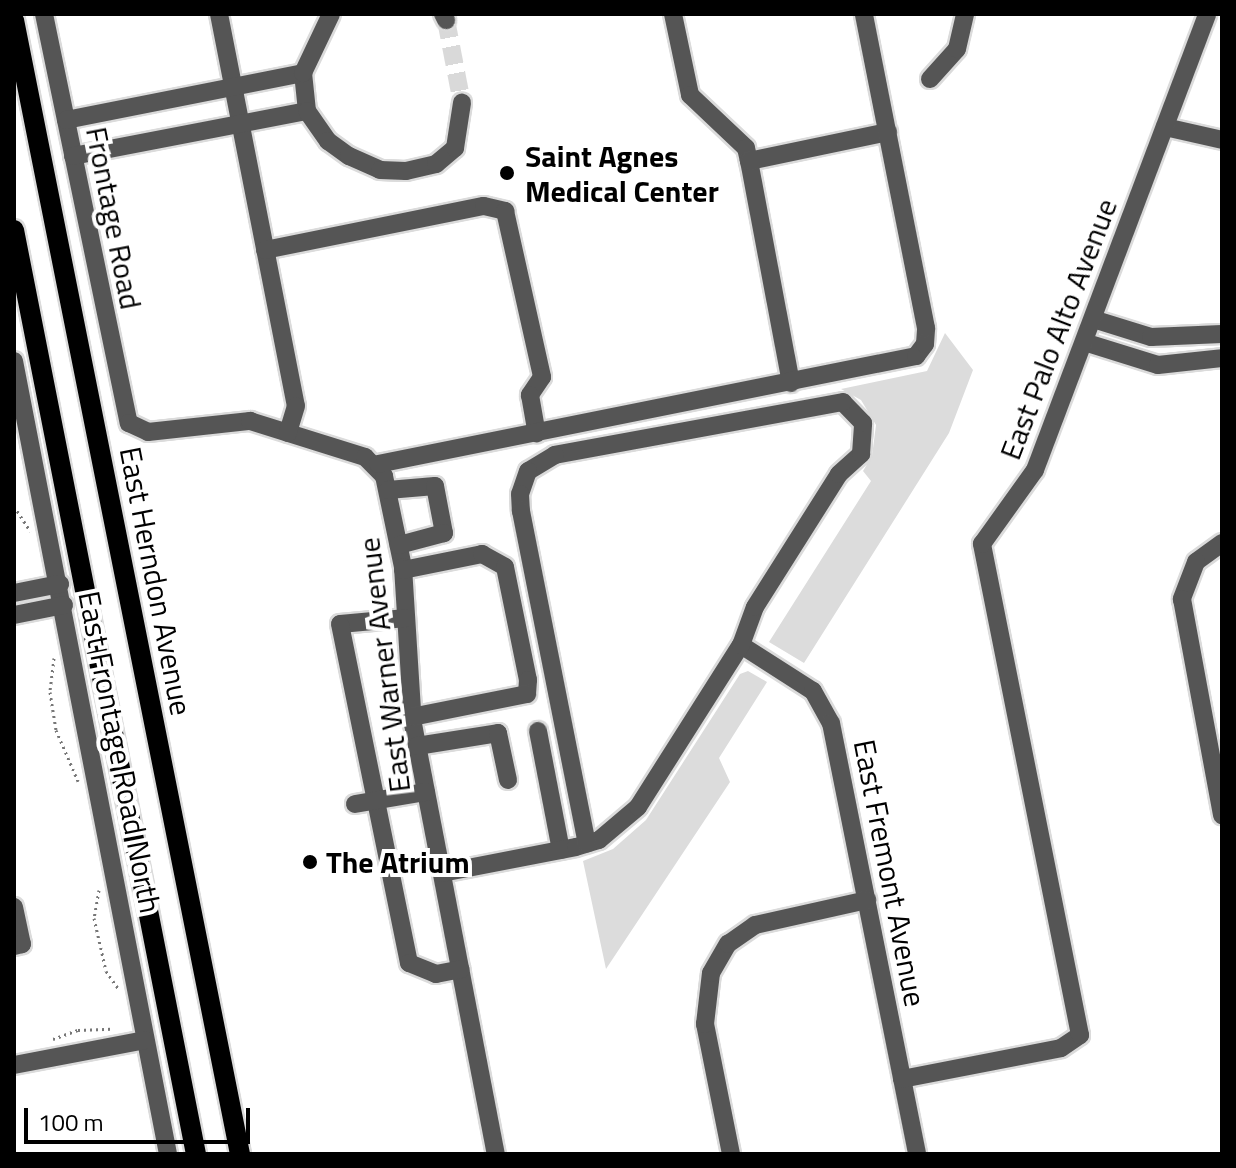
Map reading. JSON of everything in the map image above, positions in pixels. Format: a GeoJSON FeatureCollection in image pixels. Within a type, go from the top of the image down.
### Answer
{"type":"FeatureCollection","features":[{"type":"Feature","properties":{"kind":"main road","name":"East Herndon Avenue"},"geometry":{"type":"LineString","coordinates":[[14,20],[240,1154]]}},
{"type":"Feature","properties":{"kind":"main road"},"geometry":{"type":"LineString","coordinates":[[14,230],[196,1154]]}},
{"type":"Feature","properties":{"kind":"street","name":"Frontage Road"},"geometry":{"type":"LineString","coordinates":[[44,14],[123,415],[136,428],[164,431],[240,419],[288,433]]}},
{"type":"Feature","properties":{"kind":"street"},"geometry":{"type":"LineString","coordinates":[[219,14],[296,406],[288,433],[378,464],[909,361],[925,344],[926,328],[864,14]]}},
{"type":"Feature","properties":{"kind":"street"},"geometry":{"type":"LineString","coordinates":[[331,14],[303,73],[307,111],[328,141],[349,156],[380,170],[406,171],[436,164],[455,148],[462,103]]}},
{"type":"Feature","properties":{"kind":"street"},"geometry":{"type":"LineString","coordinates":[[673,14],[690,95],[746,148],[791,383]]}},
{"type":"Feature","properties":{"kind":"street"},"geometry":{"type":"LineString","coordinates":[[930,79],[957,49],[965,14]]}},
{"type":"Feature","properties":{"kind":"street","name":"East Palo Alto Avenue"},"geometry":{"type":"LineString","coordinates":[[902,1079],[1061,1048],[1080,1035],[982,544],[1031,477],[1207,14]]}},
{"type":"Feature","properties":{"kind":"street"},"geometry":{"type":"LineString","coordinates":[[66,120],[303,73]]}},
{"type":"Feature","properties":{"kind":"street"},"geometry":{"type":"LineString","coordinates":[[73,156],[307,111]]}},
{"type":"Feature","properties":{"kind":"street"},"geometry":{"type":"LineString","coordinates":[[1165,127],[1222,140]]}},
{"type":"Feature","properties":{"kind":"street"},"geometry":{"type":"LineString","coordinates":[[749,161],[888,132]]}},
{"type":"Feature","properties":{"kind":"street"},"geometry":{"type":"LineString","coordinates":[[265,250],[471,209],[499,208],[511,219],[542,377],[530,395],[537,433]]}},
{"type":"Feature","properties":{"kind":"street"},"geometry":{"type":"LineString","coordinates":[[1093,319],[1151,337],[1222,334]]}},
{"type":"Feature","properties":{"kind":"street"},"geometry":{"type":"LineString","coordinates":[[1084,342],[1158,365],[1222,358]]}},
{"type":"Feature","properties":{"kind":"street","name":"East Frontage Road North"},"geometry":{"type":"LineString","coordinates":[[14,361],[60,584],[168,1154]]}},
{"type":"Feature","properties":{"kind":"street"},"geometry":{"type":"LineString","coordinates":[[442,873],[587,844],[614,831],[638,807],[741,645],[755,607],[839,474],[861,454],[863,423],[855,411],[833,401],[555,455],[528,471],[520,494],[521,511],[587,844]]}},
{"type":"Feature","properties":{"kind":"street","name":"East Warner Avenue"},"geometry":{"type":"LineString","coordinates":[[378,464],[388,490],[403,570],[412,717],[496,1154]]}},
{"type":"Feature","properties":{"kind":"street"},"geometry":{"type":"LineString","coordinates":[[388,490],[435,486],[444,533],[399,545]]}},
{"type":"Feature","properties":{"kind":"street"},"geometry":{"type":"LineString","coordinates":[[1222,543],[1196,562],[1182,599],[1222,815]]}},
{"type":"Feature","properties":{"kind":"street"},"geometry":{"type":"LineString","coordinates":[[403,570],[482,554],[505,567],[528,680],[527,694],[412,717]]}},
{"type":"Feature","properties":{"kind":"street"},"geometry":{"type":"LineString","coordinates":[[14,593],[60,584]]}},
{"type":"Feature","properties":{"kind":"street"},"geometry":{"type":"LineString","coordinates":[[14,615],[64,605]]}},
{"type":"Feature","properties":{"kind":"street"},"geometry":{"type":"LineString","coordinates":[[406,618],[340,624],[409,963],[436,974],[461,969]]}},
{"type":"Feature","properties":{"kind":"street","name":"East Fremont Avenue"},"geometry":{"type":"LineString","coordinates":[[741,645],[813,691],[824,709],[867,900],[917,1154]]}},
{"type":"Feature","properties":{"kind":"street"},"geometry":{"type":"LineString","coordinates":[[538,731],[561,850]]}},
{"type":"Feature","properties":{"kind":"street"},"geometry":{"type":"LineString","coordinates":[[417,746],[498,733],[508,780]]}},
{"type":"Feature","properties":{"kind":"street"},"geometry":{"type":"LineString","coordinates":[[355,804],[426,792]]}},
{"type":"Feature","properties":{"kind":"street"},"geometry":{"type":"LineString","coordinates":[[731,1154],[705,1024],[705,989],[714,966],[728,944],[755,925],[867,900]]}},
{"type":"Feature","properties":{"kind":"street"},"geometry":{"type":"LineString","coordinates":[[14,907],[22,944],[14,946]]}},
{"type":"Feature","properties":{"kind":"street"},"geometry":{"type":"LineString","coordinates":[[14,1065],[145,1040]]}},
{"type":"Feature","properties":{"kind":"path"},"geometry":{"type":"LineString","coordinates":[[14,462],[14,479]]}},
{"type":"Feature","properties":{"kind":"path"},"geometry":{"type":"LineString","coordinates":[[14,506],[35,536]]}},
{"type":"Feature","properties":{"kind":"path"},"geometry":{"type":"LineString","coordinates":[[53,642],[50,692],[56,730],[81,785]]}},
{"type":"Feature","properties":{"kind":"path"},"geometry":{"type":"LineString","coordinates":[[100,884],[94,918],[106,971],[121,995]]}},
{"type":"Feature","properties":{"kind":"path"},"geometry":{"type":"LineString","coordinates":[[43,1043],[78,1030],[113,1029]]}},
{"type":"Feature","properties":{"kind":"shaded area"},"geometry":{"type":"Polygon","coordinates":[[[945,333],[973,370],[949,433],[804,663],[769,642],[871,481],[863,471],[872,456],[876,425],[861,400],[841,389],[927,371],[945,333]]]}},
{"type":"Feature","properties":{"kind":"shaded area"},"geometry":{"type":"Polygon","coordinates":[[[748,671],[767,682],[719,758],[730,782],[606,969],[583,861],[613,849],[646,820],[740,674],[748,671]]]}},
{"type":"Feature","properties":{"kind":"tunnel"},"geometry":{"type":"LineString","coordinates":[[446,20],[462,103]]}},
{"type":"Feature","properties":{"kind":"place","name":"Saint Agnes Medical Center"},"geometry":{"type":"Point","coordinates":[507,173]}},
{"type":"Feature","properties":{"kind":"place","name":"The Atrium"},"geometry":{"type":"Point","coordinates":[310,862]}}]}
